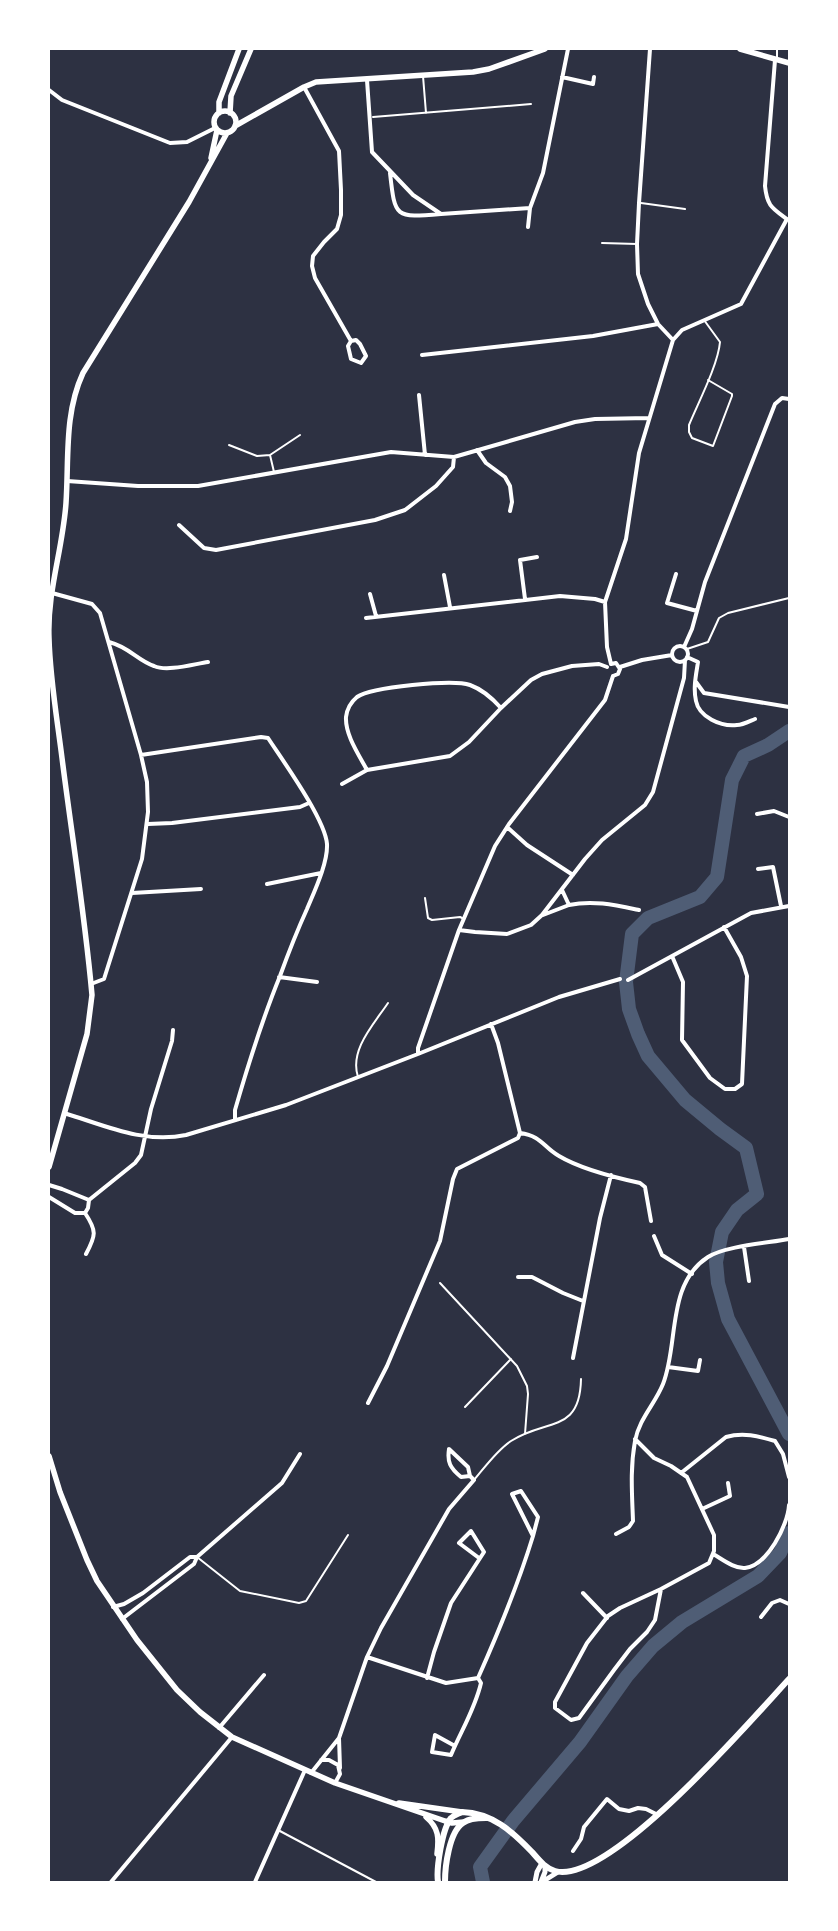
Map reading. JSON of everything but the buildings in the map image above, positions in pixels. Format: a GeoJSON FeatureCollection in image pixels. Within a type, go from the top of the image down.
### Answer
{"type":"FeatureCollection","features":[{"type":"Feature","properties":{"kind":"main road"},"geometry":{"type":"LineString","coordinates":[[206,172],[216,142],[214,118],[219,113],[220,102],[239,49]]}},
{"type":"Feature","properties":{"kind":"main road"},"geometry":{"type":"LineString","coordinates":[[235,126],[235,118],[231,114],[230,96],[251,49]]}},
{"type":"Feature","properties":{"kind":"main road"},"geometry":{"type":"LineString","coordinates":[[216,129],[226,133],[232,131],[235,126],[250,116],[304,87],[324,81],[367,80],[484,70],[544,49]]}},
{"type":"Feature","properties":{"kind":"main road"},"geometry":{"type":"LineString","coordinates":[[740,49],[789,63]]}},
{"type":"Feature","properties":{"kind":"main road"},"geometry":{"type":"LineString","coordinates":[[219,113],[250,116]]}},
{"type":"Feature","properties":{"kind":"main road"},"geometry":{"type":"LineString","coordinates":[[49,1168],[87,1034],[92,1007],[91,984],[49,638],[52,593],[63,533],[69,426],[73,400],[83,373],[206,172],[226,133]]}},
{"type":"Feature","properties":{"kind":"main road"},"geometry":{"type":"LineString","coordinates":[[49,1456],[87,1560],[113,1607],[177,1690],[219,1728],[232,1737],[335,1784],[423,1814],[451,1821],[464,1822],[490,1818]]}},
{"type":"Feature","properties":{"kind":"main road"},"geometry":{"type":"LineString","coordinates":[[392,1803],[476,1813],[497,1821],[544,1865],[558,1872],[584,1866],[612,1851],[634,1836],[733,1740],[789,1679]]}},
{"type":"Feature","properties":{"kind":"main road"},"geometry":{"type":"LineString","coordinates":[[440,1808],[446,1811],[451,1821],[453,1838]]}},
{"type":"Feature","properties":{"kind":"main road"},"geometry":{"type":"LineString","coordinates":[[437,1874],[445,1832],[451,1821],[462,1812]]}},
{"type":"Feature","properties":{"kind":"main road"},"geometry":{"type":"LineString","coordinates":[[423,1814],[438,1833],[438,1882]]}},
{"type":"Feature","properties":{"kind":"main road"},"geometry":{"type":"LineString","coordinates":[[445,1882],[446,1862],[453,1838],[457,1829],[464,1822]]}},
{"type":"Feature","properties":{"kind":"street"},"geometry":{"type":"LineString","coordinates":[[528,227],[530,208],[543,173],[568,49]]}},
{"type":"Feature","properties":{"kind":"street"},"geometry":{"type":"LineString","coordinates":[[650,49],[639,203],[638,274],[648,304],[658,324],[673,340]]}},
{"type":"Feature","properties":{"kind":"street"},"geometry":{"type":"LineString","coordinates":[[613,676],[608,673],[605,602],[626,539],[638,452],[673,340],[682,330],[741,304],[788,219],[774,210],[766,200],[765,186],[776,60]]}},
{"type":"Feature","properties":{"kind":"street"},"geometry":{"type":"LineString","coordinates":[[562,77],[593,84],[594,77]]}},
{"type":"Feature","properties":{"kind":"street"},"geometry":{"type":"LineString","coordinates":[[367,80],[372,152],[413,195],[441,214]]}},
{"type":"Feature","properties":{"kind":"street"},"geometry":{"type":"LineString","coordinates":[[304,87],[339,151],[341,190],[341,215],[337,229],[313,256],[312,266],[315,278],[351,341]]}},
{"type":"Feature","properties":{"kind":"street"},"geometry":{"type":"LineString","coordinates":[[49,90],[62,100],[170,142],[187,142],[216,129]]}},
{"type":"Feature","properties":{"kind":"street"},"geometry":{"type":"LineString","coordinates":[[390,172],[393,202],[396,209],[403,215],[530,208]]}},
{"type":"Feature","properties":{"kind":"street"},"geometry":{"type":"LineString","coordinates":[[422,355],[593,336],[658,324]]}},
{"type":"Feature","properties":{"kind":"street"},"geometry":{"type":"LineString","coordinates":[[356,340],[365,351],[366,358],[361,363],[351,359],[348,346],[351,341],[356,340]]}},
{"type":"Feature","properties":{"kind":"street"},"geometry":{"type":"LineString","coordinates":[[419,395],[425,455]]}},
{"type":"Feature","properties":{"kind":"street"},"geometry":{"type":"LineString","coordinates":[[459,930],[507,934],[531,926],[542,916],[602,840],[640,810],[650,798],[684,678],[685,648],[705,582],[775,404],[782,398],[789,399]]}},
{"type":"Feature","properties":{"kind":"street"},"geometry":{"type":"LineString","coordinates":[[67,481],[138,486],[192,486],[391,452],[454,457],[575,422],[595,419],[649,418]]}},
{"type":"Feature","properties":{"kind":"street"},"geometry":{"type":"LineString","coordinates":[[477,450],[486,463],[505,477],[510,486],[512,502],[510,511]]}},
{"type":"Feature","properties":{"kind":"street"},"geometry":{"type":"LineString","coordinates":[[179,524],[204,548],[216,550],[375,520],[405,510],[436,486],[454,466],[454,457]]}},
{"type":"Feature","properties":{"kind":"street"},"geometry":{"type":"LineString","coordinates":[[525,599],[520,560],[537,557]]}},
{"type":"Feature","properties":{"kind":"street"},"geometry":{"type":"LineString","coordinates":[[676,574],[667,604],[697,611]]}},
{"type":"Feature","properties":{"kind":"street"},"geometry":{"type":"LineString","coordinates":[[444,575],[450,607]]}},
{"type":"Feature","properties":{"kind":"street"},"geometry":{"type":"LineString","coordinates":[[52,593],[92,604],[100,613],[141,755],[147,788],[148,824],[142,859],[104,979],[91,984]]}},
{"type":"Feature","properties":{"kind":"street"},"geometry":{"type":"LineString","coordinates":[[370,594],[376,616]]}},
{"type":"Feature","properties":{"kind":"street"},"geometry":{"type":"LineString","coordinates":[[366,618],[560,596],[595,599],[605,602]]}},
{"type":"Feature","properties":{"kind":"street"},"geometry":{"type":"LineString","coordinates":[[109,642],[121,645],[153,666],[164,669],[208,662]]}},
{"type":"Feature","properties":{"kind":"street"},"geometry":{"type":"LineString","coordinates":[[672,655],[678,646],[685,648]]}},
{"type":"Feature","properties":{"kind":"street"},"geometry":{"type":"LineString","coordinates":[[672,655],[677,661],[686,658],[698,662],[695,677],[696,703],[708,719],[723,724],[736,725],[755,719]]}},
{"type":"Feature","properties":{"kind":"street"},"geometry":{"type":"LineString","coordinates":[[342,784],[367,770],[450,756],[469,742],[524,686],[542,674],[572,666],[616,664],[620,667],[642,660],[672,655]]}},
{"type":"Feature","properties":{"kind":"street"},"geometry":{"type":"LineString","coordinates":[[418,1054],[421,1040],[459,930],[495,846],[507,827],[605,700],[613,676],[618,674],[620,667]]}},
{"type":"Feature","properties":{"kind":"street"},"geometry":{"type":"LineString","coordinates":[[695,677],[700,689],[704,693],[789,707]]}},
{"type":"Feature","properties":{"kind":"street"},"geometry":{"type":"LineString","coordinates":[[367,770],[350,737],[346,718],[350,706],[358,696],[406,686],[446,682],[470,685],[493,700],[501,708]]}},
{"type":"Feature","properties":{"kind":"street"},"geometry":{"type":"LineString","coordinates":[[141,755],[261,737],[268,738],[309,803],[324,832],[327,843],[327,854],[313,897],[279,977],[255,1043],[235,1110],[235,1120]]}},
{"type":"Feature","properties":{"kind":"street"},"geometry":{"type":"LineString","coordinates":[[148,824],[232,816],[300,807],[309,803]]}},
{"type":"Feature","properties":{"kind":"street"},"geometry":{"type":"LineString","coordinates":[[757,814],[774,811],[789,817]]}},
{"type":"Feature","properties":{"kind":"street"},"geometry":{"type":"LineString","coordinates":[[507,827],[527,845],[573,875]]}},
{"type":"Feature","properties":{"kind":"street"},"geometry":{"type":"LineString","coordinates":[[758,869],[773,867],[781,906]]}},
{"type":"Feature","properties":{"kind":"street"},"geometry":{"type":"LineString","coordinates":[[267,884],[320,873]]}},
{"type":"Feature","properties":{"kind":"street"},"geometry":{"type":"LineString","coordinates":[[132,893],[201,889]]}},
{"type":"Feature","properties":{"kind":"street"},"geometry":{"type":"LineString","coordinates":[[562,890],[569,905]]}},
{"type":"Feature","properties":{"kind":"street"},"geometry":{"type":"LineString","coordinates":[[542,916],[582,902],[600,903],[639,910]]}},
{"type":"Feature","properties":{"kind":"street"},"geometry":{"type":"LineString","coordinates":[[628,980],[751,913],[789,906]]}},
{"type":"Feature","properties":{"kind":"street"},"geometry":{"type":"LineString","coordinates":[[672,956],[683,982],[682,1040],[710,1078],[725,1089],[736,1089],[742,1084],[747,976],[740,957],[724,927]]}},
{"type":"Feature","properties":{"kind":"street"},"geometry":{"type":"LineString","coordinates":[[279,977],[317,982]]}},
{"type":"Feature","properties":{"kind":"street"},"geometry":{"type":"LineString","coordinates":[[64,1113],[146,1137],[173,1138],[286,1105],[559,997],[620,979]]}},
{"type":"Feature","properties":{"kind":"street"},"geometry":{"type":"LineString","coordinates":[[368,1403],[387,1366],[440,1241],[453,1178],[457,1169],[518,1138],[520,1133],[498,1043],[491,1024]]}},
{"type":"Feature","properties":{"kind":"street"},"geometry":{"type":"LineString","coordinates":[[85,1213],[89,1200],[139,1160],[146,1137],[151,1109],[172,1042],[173,1030]]}},
{"type":"Feature","properties":{"kind":"street"},"geometry":{"type":"LineString","coordinates":[[520,1133],[529,1134],[542,1141],[558,1156],[573,1163],[640,1183],[645,1188],[651,1221]]}},
{"type":"Feature","properties":{"kind":"street"},"geometry":{"type":"LineString","coordinates":[[573,1358],[600,1218],[611,1175]]}},
{"type":"Feature","properties":{"kind":"street"},"geometry":{"type":"LineString","coordinates":[[49,1185],[89,1200]]}},
{"type":"Feature","properties":{"kind":"street"},"geometry":{"type":"LineString","coordinates":[[49,1196],[75,1213],[85,1213]]}},
{"type":"Feature","properties":{"kind":"street"},"geometry":{"type":"LineString","coordinates":[[85,1213],[91,1223],[94,1235],[86,1254]]}},
{"type":"Feature","properties":{"kind":"street"},"geometry":{"type":"LineString","coordinates":[[654,1236],[662,1255],[692,1274]]}},
{"type":"Feature","properties":{"kind":"street"},"geometry":{"type":"LineString","coordinates":[[616,1534],[629,1527],[634,1521],[630,1468],[635,1439],[638,1427],[663,1384],[668,1367],[677,1310],[683,1290],[692,1274],[708,1257],[721,1252],[789,1239]]}},
{"type":"Feature","properties":{"kind":"street"},"geometry":{"type":"LineString","coordinates":[[744,1247],[749,1281]]}},
{"type":"Feature","properties":{"kind":"street"},"geometry":{"type":"LineString","coordinates":[[518,1277],[532,1277],[563,1294],[583,1301]]}},
{"type":"Feature","properties":{"kind":"street"},"geometry":{"type":"LineString","coordinates":[[668,1367],[698,1371],[700,1360]]}},
{"type":"Feature","properties":{"kind":"street"},"geometry":{"type":"LineString","coordinates":[[681,1473],[726,1437],[756,1435],[775,1441],[783,1454],[789,1478]]}},
{"type":"Feature","properties":{"kind":"street"},"geometry":{"type":"LineString","coordinates":[[635,1439],[654,1458],[687,1477],[714,1535],[713,1554],[709,1563],[661,1589],[620,1608],[607,1618],[588,1643],[554,1702],[555,1708],[570,1720],[579,1718],[630,1649],[647,1632],[655,1620],[661,1589]]}},
{"type":"Feature","properties":{"kind":"street"},"geometry":{"type":"LineString","coordinates":[[312,1773],[339,1738],[367,1657],[381,1628],[449,1509],[474,1480],[470,1476],[468,1467],[449,1449],[448,1459],[451,1469],[460,1477],[470,1476]]}},
{"type":"Feature","properties":{"kind":"street"},"geometry":{"type":"LineString","coordinates":[[122,1619],[194,1564],[197,1557],[282,1483],[300,1454]]}},
{"type":"Feature","properties":{"kind":"street"},"geometry":{"type":"LineString","coordinates":[[702,1509],[730,1496],[728,1483]]}},
{"type":"Feature","properties":{"kind":"street"},"geometry":{"type":"LineString","coordinates":[[478,1678],[510,1604],[533,1536],[538,1517],[521,1491],[512,1494],[533,1536]]}},
{"type":"Feature","properties":{"kind":"street"},"geometry":{"type":"LineString","coordinates":[[713,1554],[738,1568],[746,1568],[758,1562],[780,1537],[789,1514],[789,1504]]}},
{"type":"Feature","properties":{"kind":"street"},"geometry":{"type":"LineString","coordinates":[[428,1678],[434,1652],[450,1603],[484,1552],[471,1531],[459,1543],[479,1558]]}},
{"type":"Feature","properties":{"kind":"street"},"geometry":{"type":"LineString","coordinates":[[113,1607],[133,1600],[190,1557],[197,1557]]}},
{"type":"Feature","properties":{"kind":"street"},"geometry":{"type":"LineString","coordinates":[[583,1594],[607,1618]]}},
{"type":"Feature","properties":{"kind":"street"},"geometry":{"type":"LineString","coordinates":[[761,1617],[772,1603],[780,1600],[789,1604]]}},
{"type":"Feature","properties":{"kind":"street"},"geometry":{"type":"LineString","coordinates":[[367,1657],[446,1683],[478,1678]]}},
{"type":"Feature","properties":{"kind":"street"},"geometry":{"type":"LineString","coordinates":[[219,1728],[264,1675]]}},
{"type":"Feature","properties":{"kind":"street"},"geometry":{"type":"LineString","coordinates":[[455,1746],[435,1735],[432,1752],[451,1755],[478,1696],[481,1683],[478,1678]]}},
{"type":"Feature","properties":{"kind":"street"},"geometry":{"type":"LineString","coordinates":[[111,1882],[232,1737]]}},
{"type":"Feature","properties":{"kind":"street"},"geometry":{"type":"LineString","coordinates":[[335,1784],[340,1770],[339,1738]]}},
{"type":"Feature","properties":{"kind":"street"},"geometry":{"type":"LineString","coordinates":[[321,1760],[329,1760],[336,1763],[340,1770]]}},
{"type":"Feature","properties":{"kind":"street"},"geometry":{"type":"LineString","coordinates":[[255,1882],[305,1770]]}},
{"type":"Feature","properties":{"kind":"street"},"geometry":{"type":"LineString","coordinates":[[573,1851],[581,1839],[584,1827],[607,1799],[619,1809],[629,1811],[646,1808],[658,1814]]}},
{"type":"Feature","properties":{"kind":"street"},"geometry":{"type":"LineString","coordinates":[[541,1882],[545,1872],[544,1865]]}},
{"type":"Feature","properties":{"kind":"street"},"geometry":{"type":"LineString","coordinates":[[536,1882],[537,1872],[544,1865]]}},
{"type":"Feature","properties":{"kind":"street"},"geometry":{"type":"LineString","coordinates":[[541,1882],[558,1872]]}},
{"type":"Feature","properties":{"kind":"lane"},"geometry":{"type":"LineString","coordinates":[[776,60],[777,49]]}},
{"type":"Feature","properties":{"kind":"lane"},"geometry":{"type":"LineString","coordinates":[[423,76],[426,113]]}},
{"type":"Feature","properties":{"kind":"lane"},"geometry":{"type":"LineString","coordinates":[[373,118],[530,104]]}},
{"type":"Feature","properties":{"kind":"lane"},"geometry":{"type":"LineString","coordinates":[[639,203],[685,209]]}},
{"type":"Feature","properties":{"kind":"lane"},"geometry":{"type":"LineString","coordinates":[[602,243],[637,244]]}},
{"type":"Feature","properties":{"kind":"lane"},"geometry":{"type":"LineString","coordinates":[[704,320],[720,342],[719,351],[689,425],[689,432],[692,438],[713,446],[732,394],[708,380]]}},
{"type":"Feature","properties":{"kind":"lane"},"geometry":{"type":"LineString","coordinates":[[229,445],[257,456],[270,455],[300,434]]}},
{"type":"Feature","properties":{"kind":"lane"},"geometry":{"type":"LineString","coordinates":[[270,455],[274,473]]}},
{"type":"Feature","properties":{"kind":"lane"},"geometry":{"type":"LineString","coordinates":[[685,648],[708,642],[720,618],[728,613],[789,598]]}},
{"type":"Feature","properties":{"kind":"lane"},"geometry":{"type":"LineString","coordinates":[[426,898],[428,918],[432,920],[464,918]]}},
{"type":"Feature","properties":{"kind":"lane"},"geometry":{"type":"LineString","coordinates":[[358,1077],[356,1062],[361,1044],[388,1003]]}},
{"type":"Feature","properties":{"kind":"lane"},"geometry":{"type":"LineString","coordinates":[[440,1283],[518,1366],[527,1386],[528,1394],[525,1434]]}},
{"type":"Feature","properties":{"kind":"lane"},"geometry":{"type":"LineString","coordinates":[[465,1407],[511,1359]]}},
{"type":"Feature","properties":{"kind":"lane"},"geometry":{"type":"LineString","coordinates":[[474,1480],[510,1441],[557,1423],[569,1416],[576,1406],[580,1395],[580,1378]]}},
{"type":"Feature","properties":{"kind":"lane"},"geometry":{"type":"LineString","coordinates":[[197,1557],[240,1590],[299,1603],[306,1601],[348,1535]]}},
{"type":"Feature","properties":{"kind":"lane"},"geometry":{"type":"LineString","coordinates":[[278,1830],[376,1882]]}},
{"type":"Feature","properties":{"kind":"waterway"},"geometry":{"type":"LineString","coordinates":[[789,731],[768,745],[744,756],[732,780],[717,877],[700,897],[648,918],[632,934],[626,982],[629,1009],[648,1056],[685,1100],[746,1148],[757,1194],[737,1210],[722,1232],[716,1262],[718,1283],[728,1319],[789,1434]]}},
{"type":"Feature","properties":{"kind":"waterway"},"geometry":{"type":"LineString","coordinates":[[483,1882],[480,1867],[513,1821],[580,1742],[627,1676],[653,1646],[682,1622],[758,1576],[780,1553],[789,1533]]}}]}
